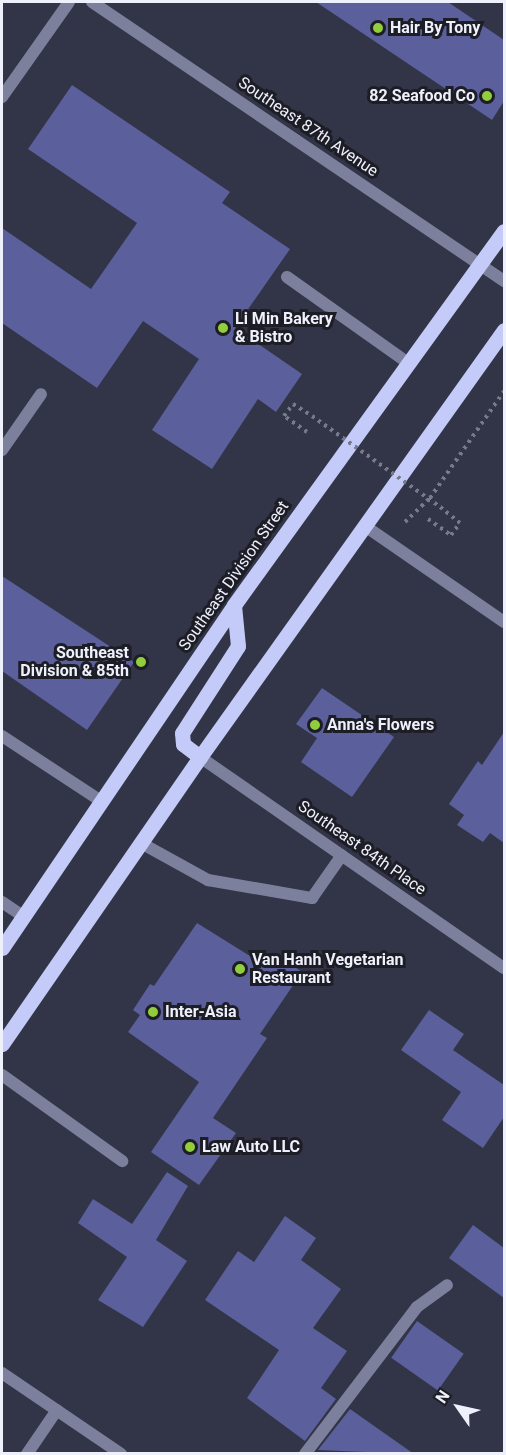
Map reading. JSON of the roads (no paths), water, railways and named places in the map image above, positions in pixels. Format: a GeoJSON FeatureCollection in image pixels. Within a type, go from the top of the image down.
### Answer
{"type":"FeatureCollection","features":[{"type":"Feature","properties":{"kind":"main road","name":"Southeast Division Street"},"geometry":{"type":"LineString","coordinates":[[2,948],[234,605],[504,231]]}},
{"type":"Feature","properties":{"kind":"main road"},"geometry":{"type":"LineString","coordinates":[[2,1044],[200,757],[504,330]]}},
{"type":"Feature","properties":{"kind":"main road"},"geometry":{"type":"LineString","coordinates":[[200,757],[183,744],[182,733],[238,646],[234,605]]}},
{"type":"Feature","properties":{"kind":"street"},"geometry":{"type":"LineString","coordinates":[[2,97],[69,2]]}},
{"type":"Feature","properties":{"kind":"street","name":"Southeast 87th Avenue"},"geometry":{"type":"LineString","coordinates":[[92,2],[504,281]]}},
{"type":"Feature","properties":{"kind":"street"},"geometry":{"type":"LineString","coordinates":[[287,277],[408,363]]}},
{"type":"Feature","properties":{"kind":"street"},"geometry":{"type":"LineString","coordinates":[[2,450],[41,394]]}},
{"type":"Feature","properties":{"kind":"street"},"geometry":{"type":"LineString","coordinates":[[365,526],[504,622]]}},
{"type":"Feature","properties":{"kind":"street"},"geometry":{"type":"LineString","coordinates":[[2,736],[101,801]]}},
{"type":"Feature","properties":{"kind":"street","name":"Southeast 84th Place"},"geometry":{"type":"LineString","coordinates":[[200,757],[504,968]]}},
{"type":"Feature","properties":{"kind":"street"},"geometry":{"type":"LineString","coordinates":[[141,843],[208,880],[312,898],[342,855]]}},
{"type":"Feature","properties":{"kind":"street"},"geometry":{"type":"LineString","coordinates":[[2,902],[23,916]]}},
{"type":"Feature","properties":{"kind":"street"},"geometry":{"type":"LineString","coordinates":[[2,1075],[122,1161]]}},
{"type":"Feature","properties":{"kind":"street"},"geometry":{"type":"LineString","coordinates":[[305,1454],[417,1307],[447,1285]]}},
{"type":"Feature","properties":{"kind":"street"},"geometry":{"type":"LineString","coordinates":[[2,1373],[121,1454]]}},
{"type":"Feature","properties":{"kind":"street"},"geometry":{"type":"LineString","coordinates":[[27,1454],[57,1410]]}},
{"type":"Feature","properties":{"kind":"place","name":"Hair By Tony"},"geometry":{"type":"Point","coordinates":[378,28]}},
{"type":"Feature","properties":{"kind":"place","name":"82 Seafood Co"},"geometry":{"type":"Point","coordinates":[487,96]}},
{"type":"Feature","properties":{"kind":"place","name":"Li Min Bakery & Bistro"},"geometry":{"type":"Point","coordinates":[223,328]}},
{"type":"Feature","properties":{"kind":"place","name":"Southeast Division & 85th"},"geometry":{"type":"Point","coordinates":[141,662]}},
{"type":"Feature","properties":{"kind":"place","name":"Anna's Flowers"},"geometry":{"type":"Point","coordinates":[315,725]}},
{"type":"Feature","properties":{"kind":"place","name":"Van Hanh Vegetarian Restaurant"},"geometry":{"type":"Point","coordinates":[240,969]}},
{"type":"Feature","properties":{"kind":"place","name":"Inter-Asia"},"geometry":{"type":"Point","coordinates":[153,1012]}},
{"type":"Feature","properties":{"kind":"place","name":"Law Auto LLC"},"geometry":{"type":"Point","coordinates":[190,1147]}}]}
